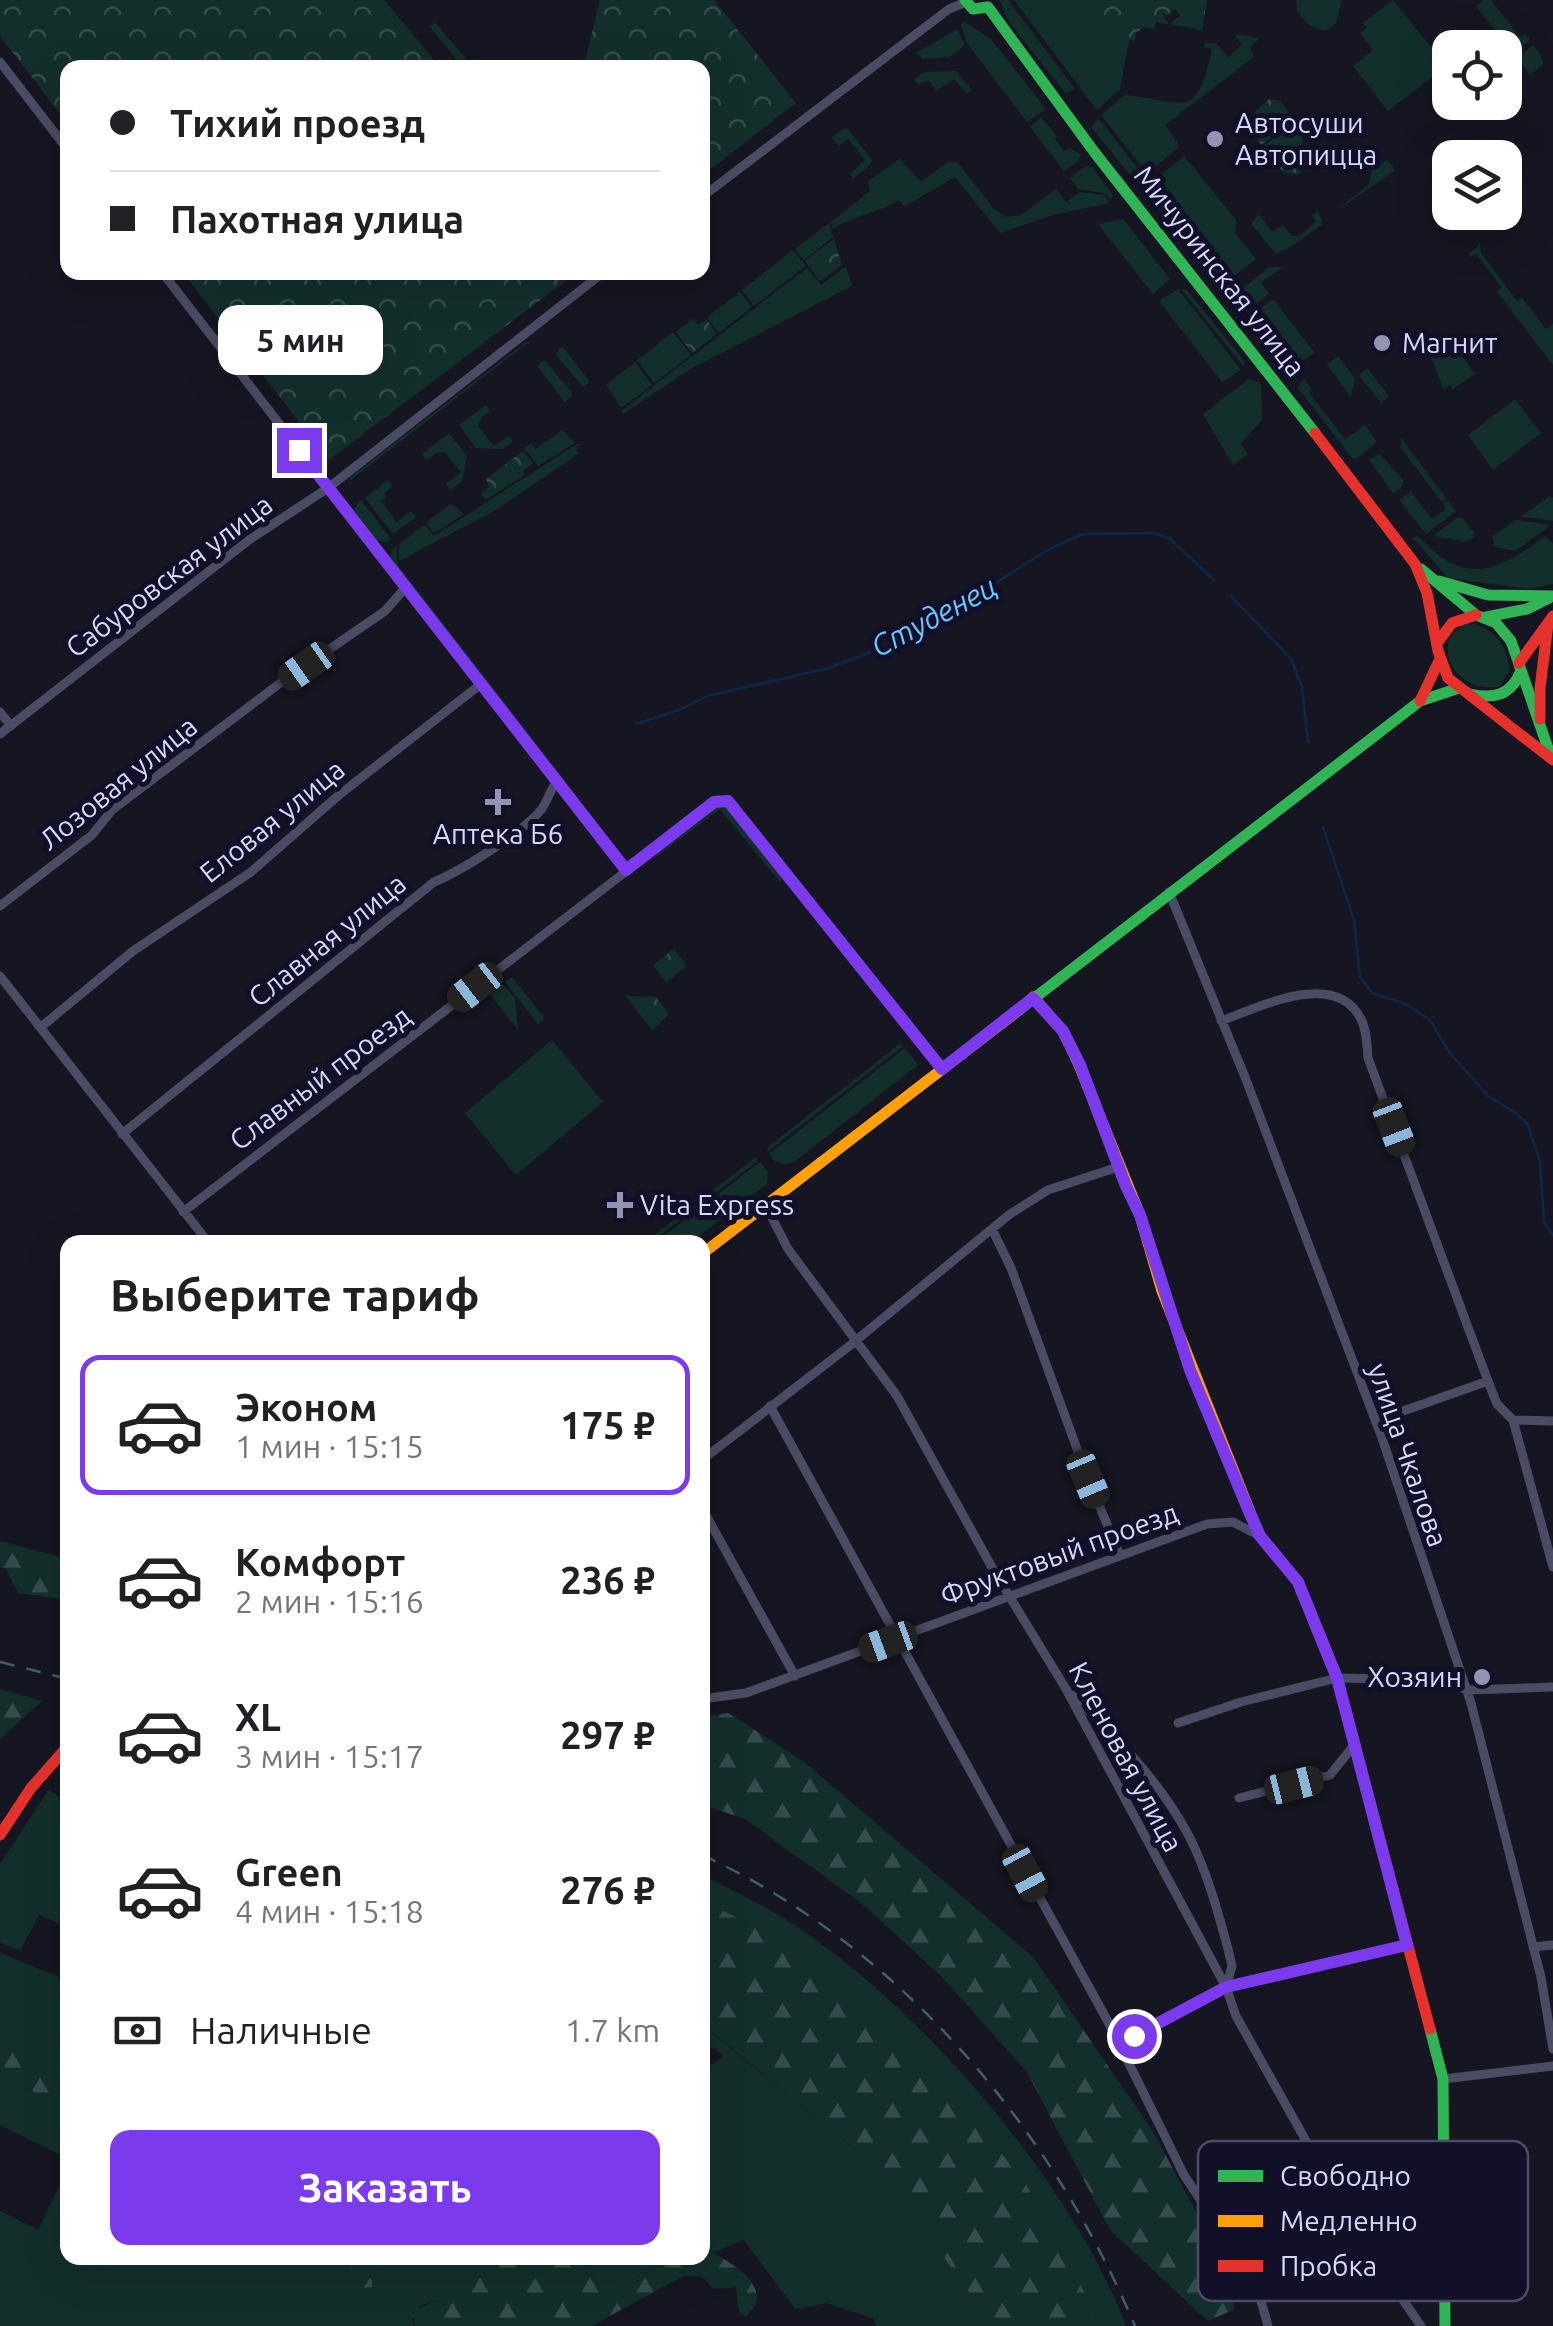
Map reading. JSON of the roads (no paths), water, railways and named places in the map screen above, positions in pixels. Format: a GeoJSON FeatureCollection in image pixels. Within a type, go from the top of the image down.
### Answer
{"type":"FeatureCollection","features":[{"type":"Feature","properties":{"kind":"main road"},"geometry":{"type":"LineString","coordinates":[[966,1],[973,8],[990,3]]}},
{"type":"Feature","properties":{"kind":"main road","name":"Мичуринская улица"},"geometry":{"type":"LineString","coordinates":[[990,3],[1116,181],[1213,300],[1415,564],[1429,593],[1438,642]]}},
{"type":"Feature","properties":{"kind":"main road","name":"Мичуринская улица"},"geometry":{"type":"LineString","coordinates":[[1415,564],[1481,616]]}},
{"type":"Feature","properties":{"kind":"main road"},"geometry":{"type":"LineString","coordinates":[[1434,580],[1488,595],[1553,596]]}},
{"type":"Feature","properties":{"kind":"main road"},"geometry":{"type":"LineString","coordinates":[[1420,701],[1438,661],[1438,642],[1448,625],[1458,619],[1527,610],[1553,596]]}},
{"type":"Feature","properties":{"kind":"main road"},"geometry":{"type":"LineString","coordinates":[[1481,616],[1504,631],[1553,760]]}},
{"type":"Feature","properties":{"kind":"main road"},"geometry":{"type":"LineString","coordinates":[[710,1248],[1420,701],[1464,691],[1481,697],[1501,695],[1512,688],[1550,620]]}},
{"type":"Feature","properties":{"kind":"main road"},"geometry":{"type":"LineString","coordinates":[[1540,727],[1540,688],[1550,620]]}},
{"type":"Feature","properties":{"kind":"main road"},"geometry":{"type":"LineString","coordinates":[[1438,661],[1448,678],[1553,760]]}},
{"type":"Feature","properties":{"kind":"main road"},"geometry":{"type":"LineString","coordinates":[[1033,998],[1063,1031],[1080,1065],[1140,1215],[1190,1370],[1260,1536],[1298,1582],[1337,1678],[1442,2080],[1443,2141]]}},
{"type":"Feature","properties":{"kind":"main road"},"geometry":{"type":"LineString","coordinates":[[0,1835],[60,1755]]}},
{"type":"Feature","properties":{"kind":"main road"},"geometry":{"type":"LineString","coordinates":[[1445,2301],[1445,2326]]}},
{"type":"Feature","properties":{"kind":"street"},"geometry":{"type":"LineString","coordinates":[[710,191],[949,9],[966,1]]}},
{"type":"Feature","properties":{"kind":"street"},"geometry":{"type":"LineString","coordinates":[[0,62],[60,140]]}},
{"type":"Feature","properties":{"kind":"street"},"geometry":{"type":"LineString","coordinates":[[168,280],[626,870]]}},
{"type":"Feature","properties":{"kind":"street","name":"Сабуровская улица"},"geometry":{"type":"LineString","coordinates":[[0,734],[249,540],[328,488],[594,280]]}},
{"type":"Feature","properties":{"kind":"street","name":"Лозовая улица"},"geometry":{"type":"LineString","coordinates":[[0,906],[92,835],[112,810],[384,610],[407,586]]}},
{"type":"Feature","properties":{"kind":"street","name":"Еловая улица"},"geometry":{"type":"LineString","coordinates":[[41,1027],[134,951],[251,872],[340,795],[481,684]]}},
{"type":"Feature","properties":{"kind":"street"},"geometry":{"type":"LineString","coordinates":[[0,712],[11,726]]}},
{"type":"Feature","properties":{"kind":"street","name":"Славная улица"},"geometry":{"type":"LineString","coordinates":[[122,1134],[434,882],[461,871],[528,820],[541,809],[557,782]]}},
{"type":"Feature","properties":{"kind":"street","name":"Славный проезд"},"geometry":{"type":"LineString","coordinates":[[183,1212],[714,802],[723,800],[732,804],[942,1069]]}},
{"type":"Feature","properties":{"kind":"street","name":"улица Чкалова"},"geometry":{"type":"LineString","coordinates":[[1169,892],[1375,1421],[1466,1690],[1533,1947],[1553,2049]]}},
{"type":"Feature","properties":{"kind":"street"},"geometry":{"type":"LineString","coordinates":[[0,976],[202,1235]]}},
{"type":"Feature","properties":{"kind":"street"},"geometry":{"type":"LineString","coordinates":[[1221,1022],[1298,995],[1328,996],[1358,1013],[1366,1032],[1368,1058],[1488,1381],[1497,1404],[1513,1420],[1553,1567]]}},
{"type":"Feature","properties":{"kind":"street"},"geometry":{"type":"LineString","coordinates":[[710,1454],[992,1229],[1048,1190],[1118,1167]]}},
{"type":"Feature","properties":{"kind":"street","name":"Кленовая улица"},"geometry":{"type":"LineString","coordinates":[[766,1206],[788,1249],[897,1396],[1066,1689],[1226,1987],[1236,2016],[1306,2141]]}},
{"type":"Feature","properties":{"kind":"street"},"geometry":{"type":"LineString","coordinates":[[992,1229],[1012,1268],[1120,1556]]}},
{"type":"Feature","properties":{"kind":"street"},"geometry":{"type":"LineString","coordinates":[[1375,1421],[1488,1381]]}},
{"type":"Feature","properties":{"kind":"street"},"geometry":{"type":"LineString","coordinates":[[770,1406],[1120,2044],[1198,2196]]}},
{"type":"Feature","properties":{"kind":"street"},"geometry":{"type":"LineString","coordinates":[[1513,1420],[1553,1421]]}},
{"type":"Feature","properties":{"kind":"street"},"geometry":{"type":"LineString","coordinates":[[710,1522],[795,1676]]}},
{"type":"Feature","properties":{"kind":"street","name":"Фруктовый проезд"},"geometry":{"type":"LineString","coordinates":[[710,1699],[737,1696],[795,1676],[1214,1522],[1235,1523],[1260,1536]]}},
{"type":"Feature","properties":{"kind":"street"},"geometry":{"type":"LineString","coordinates":[[1178,1723],[1337,1678],[1432,1680],[1466,1690],[1553,1686]]}},
{"type":"Feature","properties":{"kind":"street"},"geometry":{"type":"LineString","coordinates":[[1066,1689],[1127,1751],[1167,1802],[1191,1841],[1228,1949],[1232,1966],[1226,1987]]}},
{"type":"Feature","properties":{"kind":"street"},"geometry":{"type":"LineString","coordinates":[[1239,1798],[1330,1775],[1354,1744]]}},
{"type":"Feature","properties":{"kind":"street"},"geometry":{"type":"LineString","coordinates":[[1120,2044],[1226,1987],[1407,1945]]}},
{"type":"Feature","properties":{"kind":"street"},"geometry":{"type":"LineString","coordinates":[[1533,1947],[1553,1945]]}},
{"type":"Feature","properties":{"kind":"street"},"geometry":{"type":"LineString","coordinates":[[1442,2080],[1553,2066]]}},
{"type":"Feature","properties":{"kind":"street"},"geometry":{"type":"LineString","coordinates":[[1261,2301],[1268,2326]]}},
{"type":"Feature","properties":{"kind":"street","name":"Кленовая улица"},"geometry":{"type":"LineString","coordinates":[[1403,2301],[1420,2326]]}},
{"type":"Feature","properties":{"kind":"waterway","name":"Студенец"},"geometry":{"type":"LineString","coordinates":[[636,724],[707,696],[829,668],[889,645],[924,629],[1049,549],[1083,534],[1153,533],[1169,538],[1215,581]]}},
{"type":"Feature","properties":{"kind":"waterway","name":"Студенец"},"geometry":{"type":"LineString","coordinates":[[1231,596],[1291,659],[1302,687],[1308,742]]}},
{"type":"Feature","properties":{"kind":"waterway","name":"Студенец"},"geometry":{"type":"LineString","coordinates":[[1323,827],[1354,920],[1360,977],[1372,993],[1406,1004],[1430,1020],[1449,1052],[1488,1096],[1528,1125],[1540,1161],[1544,1222],[1553,1235]]}},
{"type":"Feature","properties":{"kind":"railway"},"geometry":{"type":"LineString","coordinates":[[0,1662],[60,1677]]}},
{"type":"Feature","properties":{"kind":"railway"},"geometry":{"type":"LineString","coordinates":[[710,1859],[774,1893],[842,1939],[904,1992],[962,2051],[1014,2114],[1060,2182],[1101,2253],[1135,2326]]}},
{"type":"Feature","properties":{"kind":"place","name":"Автосуши Автопицца"},"geometry":{"type":"Point","coordinates":[1215,139]}},
{"type":"Feature","properties":{"kind":"place","name":"Магнит"},"geometry":{"type":"Point","coordinates":[1382,343]}},
{"type":"Feature","properties":{"kind":"place","name":"Аптека Б6"},"geometry":{"type":"Point","coordinates":[498,802]}},
{"type":"Feature","properties":{"kind":"place","name":"Vita Express"},"geometry":{"type":"Point","coordinates":[620,1205]}},
{"type":"Feature","properties":{"kind":"place","name":"Хозяин"},"geometry":{"type":"Point","coordinates":[1482,1677]}}]}
